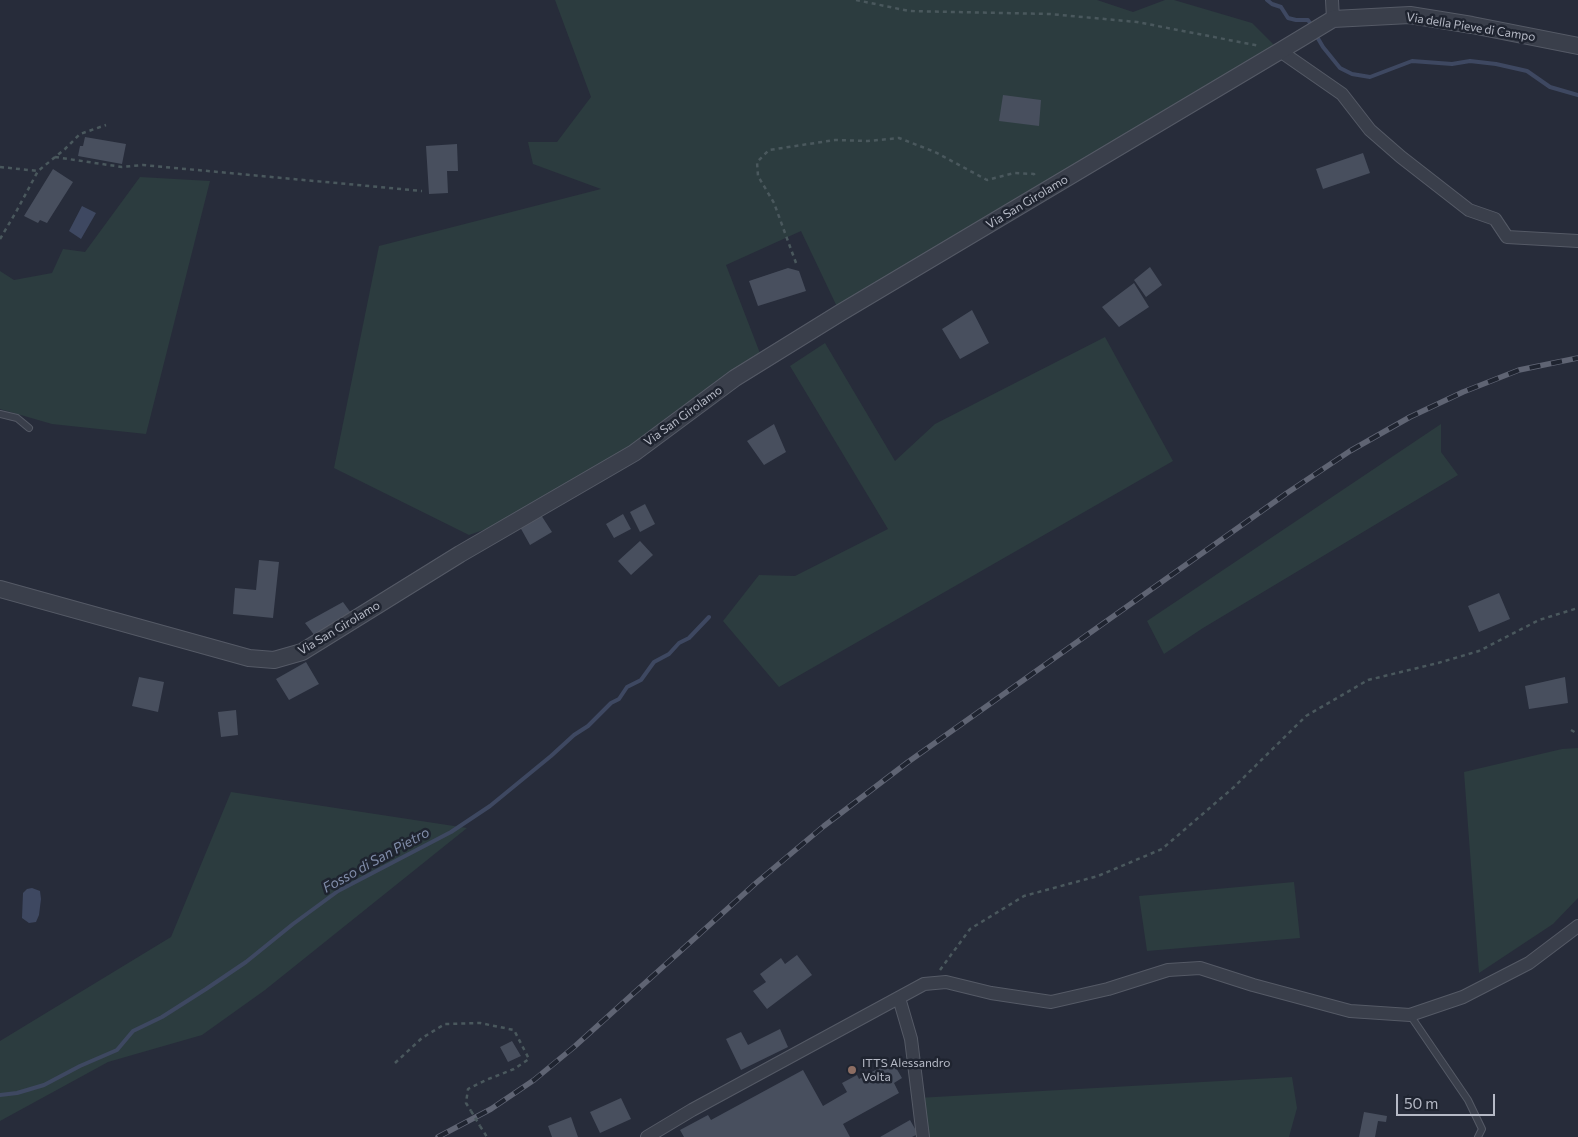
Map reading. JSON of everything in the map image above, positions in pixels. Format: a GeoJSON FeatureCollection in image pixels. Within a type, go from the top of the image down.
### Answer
{"type":"FeatureCollection","features":[{"type":"Feature","properties":{"kind":"street"},"geometry":{"type":"LineString","coordinates":[[1332,0],[1333,19]]}},
{"type":"Feature","properties":{"kind":"street","name":"Via della Pieve di Campo"},"geometry":{"type":"LineString","coordinates":[[1333,19],[1410,15],[1578,46]]}},
{"type":"Feature","properties":{"kind":"street","name":"Via San Girolamo"},"geometry":{"type":"LineString","coordinates":[[0,589],[249,658],[274,660],[302,652],[460,554],[634,453],[735,378],[840,313],[1333,19]]}},
{"type":"Feature","properties":{"kind":"street"},"geometry":{"type":"LineString","coordinates":[[1287,47],[1342,94],[1370,130],[1401,157],[1469,210],[1495,219],[1507,237],[1578,241]]}},
{"type":"Feature","properties":{"kind":"street"},"geometry":{"type":"LineString","coordinates":[[647,1137],[752,1077],[924,984],[946,982],[991,993],[1051,1002],[1108,989],[1168,970],[1200,968],[1253,985],[1350,1011],[1410,1015],[1463,997],[1529,963],[1578,926]]}},
{"type":"Feature","properties":{"kind":"street"},"geometry":{"type":"LineString","coordinates":[[899,998],[911,1039],[922,1137]]}},
{"type":"Feature","properties":{"kind":"lane"},"geometry":{"type":"LineString","coordinates":[[0,414],[17,418],[29,428]]}},
{"type":"Feature","properties":{"kind":"lane"},"geometry":{"type":"LineString","coordinates":[[1410,1015],[1468,1100],[1482,1128],[1478,1137]]}},
{"type":"Feature","properties":{"kind":"path"},"geometry":{"type":"LineString","coordinates":[[856,0],[909,11],[1050,14],[1137,22],[1228,39],[1287,47]]}},
{"type":"Feature","properties":{"kind":"path"},"geometry":{"type":"LineString","coordinates":[[0,239],[38,171],[80,134],[106,125]]}},
{"type":"Feature","properties":{"kind":"path"},"geometry":{"type":"LineString","coordinates":[[796,263],[774,203],[758,176],[758,162],[769,150],[835,140],[868,141],[899,138],[935,152],[987,180],[1014,173],[1034,174],[1046,190]]}},
{"type":"Feature","properties":{"kind":"path"},"geometry":{"type":"LineString","coordinates":[[55,157],[122,167],[143,165],[422,192]]}},
{"type":"Feature","properties":{"kind":"path"},"geometry":{"type":"LineString","coordinates":[[0,166],[38,171]]}},
{"type":"Feature","properties":{"kind":"path"},"geometry":{"type":"LineString","coordinates":[[924,984],[943,967],[970,929],[1024,896],[1098,876],[1162,848],[1234,787],[1306,716],[1368,680],[1479,651],[1540,620],[1578,608]]}},
{"type":"Feature","properties":{"kind":"path"},"geometry":{"type":"LineString","coordinates":[[1571,730],[1578,734]]}},
{"type":"Feature","properties":{"kind":"path"},"geometry":{"type":"LineString","coordinates":[[395,1063],[422,1038],[445,1024],[480,1023],[514,1030],[529,1059],[514,1069],[468,1089],[466,1103],[487,1137]]}},
{"type":"Feature","properties":{"kind":"shaded area"},"geometry":{"type":"Polygon","coordinates":[[[555,0],[1097,0],[1133,12],[1165,0],[1174,0],[1252,23],[1280,51],[840,313],[801,231],[726,265],[763,361],[527,515],[469,535],[334,468],[379,246],[601,189],[533,164],[528,142],[557,142],[591,97],[555,0]]]}},
{"type":"Feature","properties":{"kind":"shaded area"},"geometry":{"type":"Polygon","coordinates":[[[140,177],[210,181],[146,434],[52,424],[0,409],[0,271],[14,280],[52,273],[63,249],[85,252],[140,177]]]}},
{"type":"Feature","properties":{"kind":"shaded area"},"geometry":{"type":"Polygon","coordinates":[[[1105,337],[1173,461],[779,687],[723,621],[759,575],[795,576],[888,529],[790,366],[825,343],[895,461],[935,424],[1105,337]]]}},
{"type":"Feature","properties":{"kind":"shaded area"},"geometry":{"type":"Polygon","coordinates":[[[1441,424],[1441,452],[1458,475],[1203,628],[1164,654],[1147,621],[1441,424]]]}},
{"type":"Feature","properties":{"kind":"shaded area"},"geometry":{"type":"Polygon","coordinates":[[[1578,748],[1578,898],[1553,924],[1479,973],[1464,772],[1562,749],[1578,748]]]}},
{"type":"Feature","properties":{"kind":"shaded area"},"geometry":{"type":"Polygon","coordinates":[[[231,792],[467,828],[265,990],[202,1035],[108,1062],[0,1121],[0,1041],[171,937],[231,792]]]}},
{"type":"Feature","properties":{"kind":"shaded area"},"geometry":{"type":"Polygon","coordinates":[[[1294,882],[1300,938],[1147,951],[1139,896],[1294,882]]]}},
{"type":"Feature","properties":{"kind":"shaded area"},"geometry":{"type":"Polygon","coordinates":[[[1292,1077],[1297,1108],[1289,1137],[923,1137],[917,1098],[1292,1077]]]}},
{"type":"Feature","properties":{"kind":"water"},"geometry":{"type":"Polygon","coordinates":[[[82,206],[96,213],[81,239],[69,231],[82,206]]]}},
{"type":"Feature","properties":{"kind":"water"},"geometry":{"type":"Polygon","coordinates":[[[32,888],[40,891],[41,899],[36,922],[29,923],[22,918],[23,893],[27,889],[32,888]]]}},
{"type":"Feature","properties":{"kind":"building"},"geometry":{"type":"Polygon","coordinates":[[[1003,95],[1041,100],[1039,126],[999,121],[1003,95]]]}},
{"type":"Feature","properties":{"kind":"building"},"geometry":{"type":"Polygon","coordinates":[[[85,137],[126,144],[122,164],[78,156],[80,146],[83,146],[85,137]]]}},
{"type":"Feature","properties":{"kind":"building"},"geometry":{"type":"Polygon","coordinates":[[[457,144],[458,171],[447,171],[448,193],[429,194],[426,146],[457,144]]]}},
{"type":"Feature","properties":{"kind":"building"},"geometry":{"type":"Polygon","coordinates":[[[1363,153],[1370,173],[1323,189],[1316,169],[1363,153]]]}},
{"type":"Feature","properties":{"kind":"building"},"geometry":{"type":"Polygon","coordinates":[[[53,169],[73,182],[47,223],[40,220],[38,223],[24,216],[53,169]]]}},
{"type":"Feature","properties":{"kind":"building"},"geometry":{"type":"Polygon","coordinates":[[[1150,267],[1162,285],[1146,297],[1134,280],[1150,267]]]}},
{"type":"Feature","properties":{"kind":"building"},"geometry":{"type":"Polygon","coordinates":[[[788,268],[799,271],[806,291],[758,306],[749,281],[788,268]]]}},
{"type":"Feature","properties":{"kind":"building"},"geometry":{"type":"Polygon","coordinates":[[[1134,283],[1149,307],[1119,327],[1102,307],[1134,283]]]}},
{"type":"Feature","properties":{"kind":"building"},"geometry":{"type":"Polygon","coordinates":[[[972,310],[989,343],[960,359],[942,329],[972,310]]]}},
{"type":"Feature","properties":{"kind":"building"},"geometry":{"type":"Polygon","coordinates":[[[774,424],[786,452],[764,465],[747,441],[774,424]]]}},
{"type":"Feature","properties":{"kind":"building"},"geometry":{"type":"Polygon","coordinates":[[[645,504],[655,524],[640,532],[630,512],[645,504]]]}},
{"type":"Feature","properties":{"kind":"building"},"geometry":{"type":"Polygon","coordinates":[[[623,514],[631,529],[614,538],[606,524],[623,514]]]}},
{"type":"Feature","properties":{"kind":"building"},"geometry":{"type":"Polygon","coordinates":[[[541,515],[552,532],[530,545],[520,527],[541,515]]]}},
{"type":"Feature","properties":{"kind":"building"},"geometry":{"type":"Polygon","coordinates":[[[640,541],[653,555],[631,575],[618,561],[640,541]]]}},
{"type":"Feature","properties":{"kind":"building"},"geometry":{"type":"Polygon","coordinates":[[[259,560],[279,562],[273,618],[233,614],[235,588],[256,590],[259,560]]]}},
{"type":"Feature","properties":{"kind":"building"},"geometry":{"type":"Polygon","coordinates":[[[1499,593],[1510,619],[1479,632],[1468,606],[1499,593]]]}},
{"type":"Feature","properties":{"kind":"building"},"geometry":{"type":"Polygon","coordinates":[[[343,602],[351,613],[315,636],[305,623],[343,602]]]}},
{"type":"Feature","properties":{"kind":"building"},"geometry":{"type":"Polygon","coordinates":[[[306,662],[319,684],[289,700],[276,679],[306,662]]]}},
{"type":"Feature","properties":{"kind":"building"},"geometry":{"type":"Polygon","coordinates":[[[139,677],[164,682],[158,712],[132,706],[139,677]]]}},
{"type":"Feature","properties":{"kind":"building"},"geometry":{"type":"Polygon","coordinates":[[[1565,677],[1568,703],[1529,709],[1525,686],[1565,677]]]}},
{"type":"Feature","properties":{"kind":"building"},"geometry":{"type":"Polygon","coordinates":[[[236,710],[238,735],[221,737],[218,712],[236,710]]]}},
{"type":"Feature","properties":{"kind":"building"},"geometry":{"type":"Polygon","coordinates":[[[797,955],[812,975],[767,1009],[753,991],[766,982],[760,974],[781,958],[785,964],[797,955]]]}},
{"type":"Feature","properties":{"kind":"building"},"geometry":{"type":"Polygon","coordinates":[[[780,1029],[788,1047],[741,1070],[726,1039],[741,1032],[748,1045],[780,1029]]]}},
{"type":"Feature","properties":{"kind":"building"},"geometry":{"type":"Polygon","coordinates":[[[512,1041],[521,1056],[508,1062],[500,1047],[512,1041]]]}},
{"type":"Feature","properties":{"kind":"building"},"geometry":{"type":"Polygon","coordinates":[[[892,1061],[902,1078],[894,1083],[899,1093],[843,1124],[850,1137],[684,1137],[680,1130],[708,1115],[711,1120],[803,1070],[823,1106],[847,1092],[842,1083],[857,1075],[859,1079],[892,1061]]]}},
{"type":"Feature","properties":{"kind":"building"},"geometry":{"type":"Polygon","coordinates":[[[621,1098],[631,1119],[600,1133],[590,1112],[621,1098]]]}},
{"type":"Feature","properties":{"kind":"building"},"geometry":{"type":"Polygon","coordinates":[[[1364,1112],[1387,1116],[1386,1122],[1378,1121],[1375,1137],[1359,1137],[1364,1112]]]}},
{"type":"Feature","properties":{"kind":"building"},"geometry":{"type":"Polygon","coordinates":[[[571,1117],[578,1137],[552,1137],[548,1126],[571,1117]]]}},
{"type":"Feature","properties":{"kind":"building"},"geometry":{"type":"Polygon","coordinates":[[[910,1120],[918,1134],[912,1137],[880,1137],[910,1120]]]}},
{"type":"Feature","properties":{"kind":"waterway"},"geometry":{"type":"LineString","coordinates":[[1267,0],[1281,7],[1288,18],[1308,20],[1312,26]]}},
{"type":"Feature","properties":{"kind":"waterway"},"geometry":{"type":"LineString","coordinates":[[1316,35],[1340,68],[1352,74],[1370,77],[1412,61],[1452,64],[1470,61],[1496,64],[1527,71],[1550,87],[1578,95]]}},
{"type":"Feature","properties":{"kind":"waterway","name":"Fosso di San Pietro"},"geometry":{"type":"LineString","coordinates":[[0,1095],[17,1093],[44,1085],[80,1066],[117,1050],[133,1031],[162,1017],[246,962],[338,891],[451,832],[490,806],[574,735],[588,726],[611,703],[619,699],[627,687],[641,680],[654,662],[669,654],[679,643],[689,638],[709,617]]}},
{"type":"Feature","properties":{"kind":"railway"},"geometry":{"type":"LineString","coordinates":[[438,1137],[491,1109],[534,1080],[574,1047],[756,883],[824,826],[908,762],[1287,493],[1350,451],[1410,417],[1463,392],[1519,370],[1578,358]]}},
{"type":"Feature","properties":{"kind":"place","name":"ITTS Alessandro Volta"},"geometry":{"type":"Point","coordinates":[852,1070]}}]}
